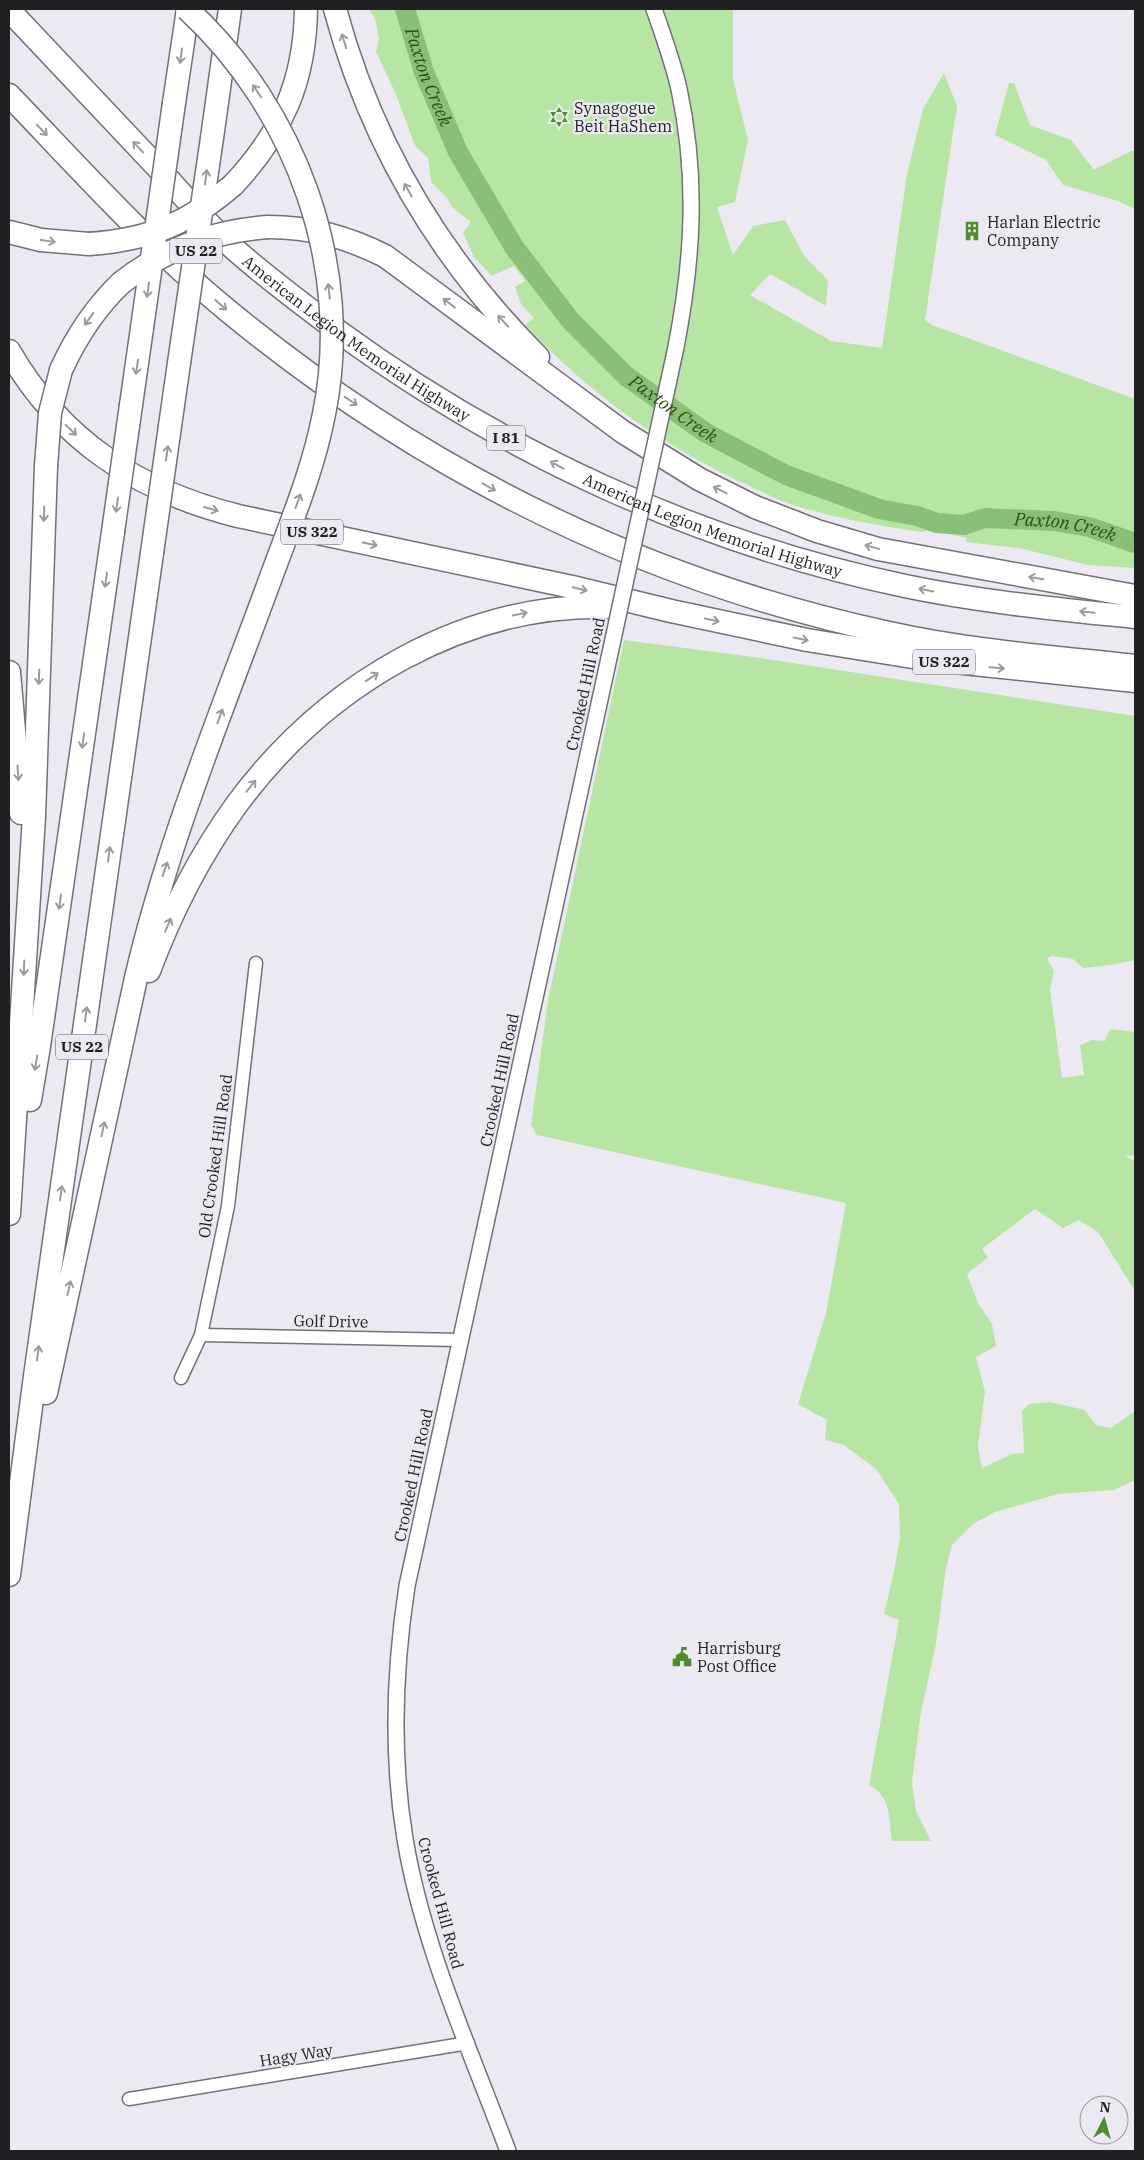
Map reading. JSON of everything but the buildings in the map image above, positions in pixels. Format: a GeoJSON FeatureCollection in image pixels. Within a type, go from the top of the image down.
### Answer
{"type":"FeatureCollection","features":[{"type":"Feature","properties":{"kind":"highway","name":"US 22"},"geometry":{"type":"LineString","coordinates":[[9,1218],[39,1046],[187,9]]}},
{"type":"Feature","properties":{"kind":"highway"},"geometry":{"type":"LineString","coordinates":[[14,1541],[144,943],[160,881],[305,483],[324,415],[333,348],[328,281],[312,206],[304,181],[284,136],[245,74],[215,37],[187,9]]}},
{"type":"Feature","properties":{"kind":"highway","name":"US 22"},"geometry":{"type":"LineString","coordinates":[[9,1575],[34,1376],[230,9]]}},
{"type":"Feature","properties":{"kind":"highway"},"geometry":{"type":"LineString","coordinates":[[9,232],[41,240],[89,244],[124,240],[158,232],[204,208],[233,185],[260,154],[272,136],[289,103],[298,77],[303,49],[306,9]]}},
{"type":"Feature","properties":{"kind":"highway"},"geometry":{"type":"LineString","coordinates":[[335,9],[350,61],[373,120],[403,182],[437,237],[500,318],[548,367],[601,416]]}},
{"type":"Feature","properties":{"kind":"highway","name":"American Legion Memorial Highway"},"geometry":{"type":"LineString","coordinates":[[9,10],[230,245],[307,307],[382,362],[446,404],[504,437],[564,469],[620,494],[698,525],[777,553],[836,570],[950,595],[1135,617]]}},
{"type":"Feature","properties":{"kind":"highway"},"geometry":{"type":"LineString","coordinates":[[9,95],[162,252],[276,350],[436,456],[549,518],[599,541],[705,582],[759,600],[831,620],[959,646],[1135,666]]}},
{"type":"Feature","properties":{"kind":"highway"},"geometry":{"type":"LineString","coordinates":[[9,1214],[21,1044],[26,920],[34,817],[46,466],[50,413],[61,370],[86,324],[100,305],[121,283],[160,257],[195,241],[235,230],[268,227],[298,228],[327,233],[356,242],[385,256],[646,448],[700,480],[755,507],[816,531],[909,555],[1135,596]]}},
{"type":"Feature","properties":{"kind":"highway","name":"US 322"},"geometry":{"type":"LineString","coordinates":[[9,351],[42,399],[73,432],[125,472],[178,498],[238,516],[572,587],[671,612],[807,640],[925,659],[1135,682]]}},
{"type":"Feature","properties":{"kind":"highway"},"geometry":{"type":"LineString","coordinates":[[120,1052],[162,939],[203,857],[237,804],[254,782],[290,742],[330,707],[397,662],[449,636],[497,620],[536,610],[572,607],[630,607],[671,612]]}},
{"type":"Feature","properties":{"kind":"highway"},"geometry":{"type":"LineString","coordinates":[[9,672],[18,769],[26,920]]}},
{"type":"Feature","properties":{"kind":"street","name":"Crooked Hill Road"},"geometry":{"type":"LineString","coordinates":[[508,2151],[425,1924],[409,1857],[399,1790],[395,1701],[398,1657],[407,1586],[676,347],[689,269],[692,233],[692,188],[686,124],[679,87],[654,9]]}},
{"type":"Feature","properties":{"kind":"street","name":"Old Crooked Hill Road"},"geometry":{"type":"LineString","coordinates":[[181,1378],[201,1335],[228,1206],[256,963]]}},
{"type":"Feature","properties":{"kind":"street","name":"Golf Drive"},"geometry":{"type":"LineString","coordinates":[[201,1335],[460,1340]]}},
{"type":"Feature","properties":{"kind":"street","name":"Hagy Way"},"geometry":{"type":"LineString","coordinates":[[129,2100],[468,2043]]}},
{"type":"Feature","properties":{"kind":"green space"},"geometry":{"type":"Polygon","coordinates":[[[369,9],[733,9],[733,79],[748,140],[735,202],[717,207],[733,255],[753,226],[785,220],[805,257],[828,280],[826,306],[770,274],[750,295],[831,341],[882,348],[907,174],[923,109],[944,73],[957,106],[925,320],[932,325],[1135,399],[1135,568],[1088,565],[1019,548],[965,542],[967,538],[931,530],[921,532],[887,527],[804,508],[776,499],[712,468],[682,451],[626,414],[574,373],[525,325],[534,318],[521,304],[515,287],[525,281],[514,266],[492,276],[474,257],[463,233],[471,222],[453,208],[447,198],[431,182],[428,158],[415,146],[395,92],[376,52],[379,38],[375,19],[369,9]]]}},
{"type":"Feature","properties":{"kind":"green space"},"geometry":{"type":"Polygon","coordinates":[[[1009,83],[1014,83],[1030,125],[1071,140],[1094,170],[1131,151],[1135,151],[1135,209],[1118,201],[1063,185],[1046,160],[995,135],[1009,83]]]}},
{"type":"Feature","properties":{"kind":"green space"},"geometry":{"type":"Polygon","coordinates":[[[624,640],[761,658],[1135,716],[1135,960],[1083,968],[1073,959],[1052,956],[1047,958],[1054,971],[1050,990],[1062,1078],[1084,1075],[1080,1045],[1092,1040],[1105,1041],[1110,1029],[1135,1032],[1135,1155],[1125,1156],[1135,1161],[1135,1291],[1098,1232],[1079,1220],[1063,1228],[1035,1209],[982,1249],[988,1257],[967,1274],[978,1303],[992,1324],[996,1346],[976,1357],[985,1392],[978,1447],[982,1468],[1012,1454],[1024,1453],[1022,1411],[1029,1404],[1050,1402],[1085,1410],[1096,1425],[1111,1428],[1135,1411],[1135,1480],[1114,1490],[1058,1494],[995,1512],[973,1524],[952,1545],[946,1568],[936,1644],[921,1712],[912,1782],[916,1811],[931,1841],[892,1841],[888,1809],[881,1795],[869,1785],[899,1620],[884,1614],[900,1538],[899,1504],[876,1469],[844,1445],[825,1440],[827,1420],[798,1404],[826,1313],[846,1203],[537,1135],[531,1125],[548,1001],[624,640]]]}},
{"type":"Feature","properties":{"kind":"waterway","name":"Paxton Creek"},"geometry":{"type":"LineString","coordinates":[[405,9],[424,72],[458,152],[514,247],[570,320],[626,376],[706,433],[786,475],[879,509],[917,516],[937,523],[964,525],[985,518],[1054,521],[1089,527],[1135,543]]}},
{"type":"Feature","properties":{"kind":"place","name":"Synagogue Beit HaShem"},"geometry":{"type":"Point","coordinates":[559,117]}},
{"type":"Feature","properties":{"kind":"place","name":"Harlan Electric Company"},"geometry":{"type":"Point","coordinates":[972,231]}},
{"type":"Feature","properties":{"kind":"place","name":"Harrisburg Post Office"},"geometry":{"type":"Point","coordinates":[682,1657]}}]}
